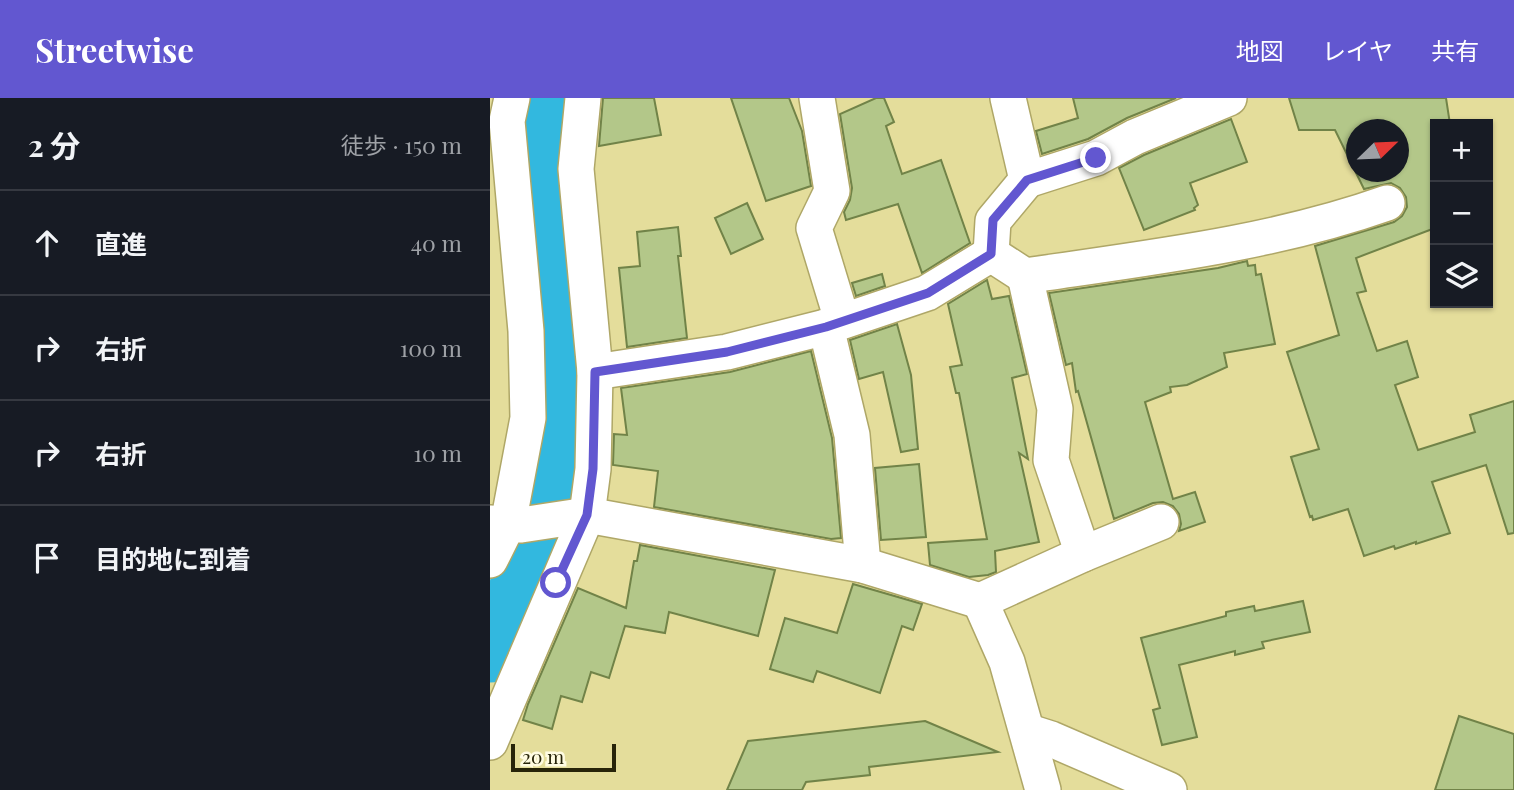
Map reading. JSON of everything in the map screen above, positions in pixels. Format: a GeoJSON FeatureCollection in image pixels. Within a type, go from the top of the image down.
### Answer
{"type":"FeatureCollection","features":[{"type":"Feature","properties":{"kind":"street"},"geometry":{"type":"LineString","coordinates":[[490,561],[506,524],[528,418],[526,331],[507,121],[512,98]]}},
{"type":"Feature","properties":{"kind":"street"},"geometry":{"type":"LineString","coordinates":[[490,742],[578,517],[593,469],[595,372],[576,169],[583,98]]}},
{"type":"Feature","properties":{"kind":"street"},"geometry":{"type":"LineString","coordinates":[[817,98],[832,191],[814,228],[834,324],[852,435],[863,565]]}},
{"type":"Feature","properties":{"kind":"street"},"geometry":{"type":"LineString","coordinates":[[1008,98],[1027,180]]}},
{"type":"Feature","properties":{"kind":"street"},"geometry":{"type":"LineString","coordinates":[[991,254],[993,220],[1027,180],[1096,158],[1135,136],[1229,98]]}},
{"type":"Feature","properties":{"kind":"street"},"geometry":{"type":"LineString","coordinates":[[991,254],[1025,276],[1212,248],[1346,218],[1387,203]]}},
{"type":"Feature","properties":{"kind":"street"},"geometry":{"type":"LineString","coordinates":[[595,372],[727,352],[834,324],[928,293],[991,254]]}},
{"type":"Feature","properties":{"kind":"street"},"geometry":{"type":"LineString","coordinates":[[1025,276],[1055,409],[1051,460],[1083,554]]}},
{"type":"Feature","properties":{"kind":"street"},"geometry":{"type":"LineString","coordinates":[[506,524],[578,517],[863,565],[980,601],[1161,522]]}},
{"type":"Feature","properties":{"kind":"street"},"geometry":{"type":"LineString","coordinates":[[980,601],[1007,662],[1044,790]]}},
{"type":"Feature","properties":{"kind":"street"},"geometry":{"type":"LineString","coordinates":[[1029,733],[1051,739],[1169,790]]}},
{"type":"Feature","properties":{"kind":"building"},"geometry":{"type":"Polygon","coordinates":[[[603,98],[654,98],[661,135],[599,146],[603,98]]]}},
{"type":"Feature","properties":{"kind":"building"},"geometry":{"type":"Polygon","coordinates":[[[731,98],[789,98],[802,131],[811,186],[766,201],[731,98]]]}},
{"type":"Feature","properties":{"kind":"building"},"geometry":{"type":"Polygon","coordinates":[[[876,98],[884,98],[894,122],[886,126],[902,174],[941,160],[970,243],[922,273],[898,204],[846,220],[844,212],[852,188],[840,114],[876,98]]]}},
{"type":"Feature","properties":{"kind":"building"},"geometry":{"type":"Polygon","coordinates":[[[1073,98],[1176,98],[1127,118],[1088,139],[1042,154],[1036,131],[1078,118],[1073,98]]]}},
{"type":"Feature","properties":{"kind":"building"},"geometry":{"type":"Polygon","coordinates":[[[1289,98],[1446,98],[1449,119],[1430,119],[1430,230],[1356,258],[1366,291],[1357,293],[1377,351],[1407,341],[1418,377],[1395,385],[1418,450],[1475,432],[1470,415],[1514,401],[1514,533],[1508,534],[1486,465],[1432,482],[1450,533],[1416,544],[1395,549],[1394,546],[1364,556],[1348,509],[1313,520],[1312,516],[1310,517],[1291,457],[1319,449],[1287,352],[1339,335],[1315,246],[1394,222],[1402,216],[1407,207],[1406,197],[1400,188],[1391,183],[1364,189],[1361,182],[1409,182],[1409,119],[1346,119],[1346,152],[1335,130],[1299,130],[1289,98]]]}},
{"type":"Feature","properties":{"kind":"building"},"geometry":{"type":"Polygon","coordinates":[[[1231,119],[1247,162],[1190,183],[1198,205],[1195,210],[1144,230],[1119,168],[1231,119]]]}},
{"type":"Feature","properties":{"kind":"building"},"geometry":{"type":"Polygon","coordinates":[[[747,203],[763,239],[731,254],[715,218],[747,203]]]}},
{"type":"Feature","properties":{"kind":"building"},"geometry":{"type":"Polygon","coordinates":[[[678,227],[681,256],[678,256],[687,338],[627,347],[619,268],[640,266],[637,232],[678,227]]]}},
{"type":"Feature","properties":{"kind":"building"},"geometry":{"type":"Polygon","coordinates":[[[1247,261],[1248,266],[1255,265],[1256,275],[1261,274],[1275,344],[1224,353],[1227,367],[1187,385],[1170,387],[1171,392],[1145,402],[1173,499],[1195,492],[1205,522],[1179,531],[1179,514],[1173,506],[1163,502],[1153,503],[1114,519],[1078,391],[1076,392],[1072,363],[1066,365],[1049,293],[1218,268],[1247,261]]]}},
{"type":"Feature","properties":{"kind":"building"},"geometry":{"type":"Polygon","coordinates":[[[882,274],[885,286],[856,296],[852,283],[882,274]]]}},
{"type":"Feature","properties":{"kind":"building"},"geometry":{"type":"Polygon","coordinates":[[[987,280],[992,299],[1009,296],[1027,374],[1012,378],[1028,459],[1019,453],[1039,542],[995,551],[996,572],[969,577],[930,565],[928,543],[987,539],[959,393],[956,393],[950,367],[962,365],[948,304],[987,280]]]}},
{"type":"Feature","properties":{"kind":"building"},"geometry":{"type":"Polygon","coordinates":[[[897,324],[911,375],[918,449],[901,452],[883,372],[859,379],[850,340],[897,324]]]}},
{"type":"Feature","properties":{"kind":"building"},"geometry":{"type":"Polygon","coordinates":[[[811,351],[832,438],[841,538],[831,539],[654,507],[658,471],[613,465],[614,434],[627,435],[621,388],[730,372],[811,351]]]}},
{"type":"Feature","properties":{"kind":"building"},"geometry":{"type":"Polygon","coordinates":[[[919,464],[926,537],[881,540],[875,468],[919,464]]]}},
{"type":"Feature","properties":{"kind":"building"},"geometry":{"type":"Polygon","coordinates":[[[640,545],[775,570],[758,636],[669,612],[665,633],[625,626],[609,678],[591,672],[582,702],[561,696],[552,729],[523,720],[578,588],[626,608],[634,561],[637,561],[640,545]]]}},
{"type":"Feature","properties":{"kind":"building"},"geometry":{"type":"Polygon","coordinates":[[[853,584],[922,604],[913,630],[902,626],[880,693],[817,671],[813,682],[770,669],[785,618],[837,633],[853,584]]]}},
{"type":"Feature","properties":{"kind":"building"},"geometry":{"type":"Polygon","coordinates":[[[1303,601],[1310,632],[1262,642],[1264,648],[1235,655],[1235,651],[1179,665],[1197,737],[1162,745],[1153,710],[1160,708],[1141,638],[1226,616],[1226,612],[1254,606],[1255,611],[1303,601]]]}},
{"type":"Feature","properties":{"kind":"building"},"geometry":{"type":"Polygon","coordinates":[[[1459,716],[1514,734],[1514,790],[1435,790],[1459,716]]]}},
{"type":"Feature","properties":{"kind":"building"},"geometry":{"type":"Polygon","coordinates":[[[925,721],[998,752],[869,767],[870,775],[806,782],[802,790],[727,790],[748,741],[925,721]]]}},
{"type":"Feature","properties":{"kind":"waterway"},"geometry":{"type":"LineString","coordinates":[[490,651],[518,596],[550,503],[563,395],[541,144],[549,98]]}},
{"type":"Feature","properties":{"kind":"route"},"geometry":{"type":"LineString","coordinates":[[556,583],[587,515],[593,469],[595,372],[727,352],[826,327],[928,293],[991,254],[993,220],[1027,180],[1096,158]]}}]}
